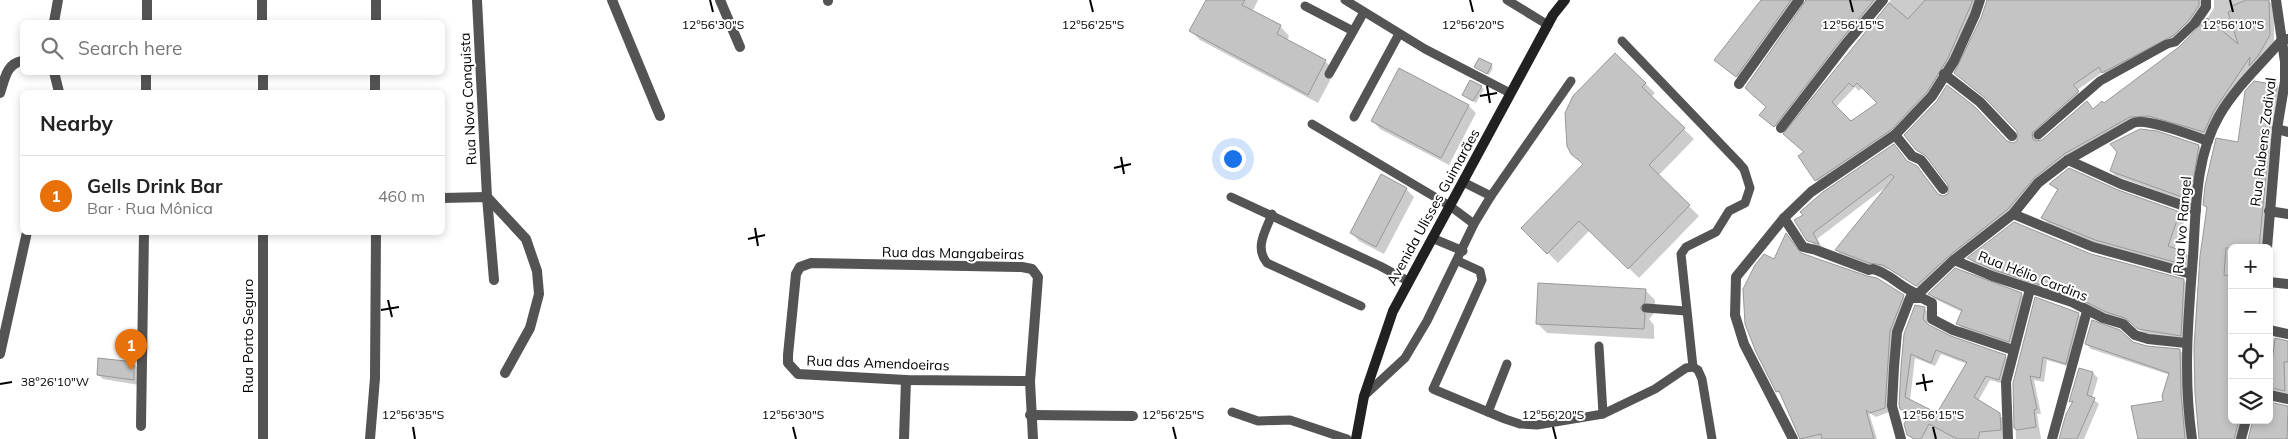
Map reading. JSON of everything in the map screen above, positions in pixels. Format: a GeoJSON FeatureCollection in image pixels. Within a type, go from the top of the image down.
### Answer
{"type":"FeatureCollection","features":[{"type":"Feature","properties":{"kind":"main road","name":"Avenida Ulisses Guimarães"},"geometry":{"type":"LineString","coordinates":[[1356,439],[1364,396],[1393,310],[1548,25],[1565,0]]}},
{"type":"Feature","properties":{"kind":"street"},"geometry":{"type":"LineString","coordinates":[[54,20],[58,0]]}},
{"type":"Feature","properties":{"kind":"street"},"geometry":{"type":"LineString","coordinates":[[146,20],[147,0]]}},
{"type":"Feature","properties":{"kind":"street"},"geometry":{"type":"LineString","coordinates":[[262,0],[262,20]]}},
{"type":"Feature","properties":{"kind":"street"},"geometry":{"type":"LineString","coordinates":[[376,0],[376,20]]}},
{"type":"Feature","properties":{"kind":"street","name":"Rua Nova Conquista"},"geometry":{"type":"LineString","coordinates":[[477,0],[487,197],[494,280]]}},
{"type":"Feature","properties":{"kind":"street"},"geometry":{"type":"LineString","coordinates":[[612,0],[660,116]]}},
{"type":"Feature","properties":{"kind":"street"},"geometry":{"type":"LineString","coordinates":[[720,0],[740,47]]}},
{"type":"Feature","properties":{"kind":"street"},"geometry":{"type":"LineString","coordinates":[[1739,84],[1799,0]]}},
{"type":"Feature","properties":{"kind":"street"},"geometry":{"type":"LineString","coordinates":[[1781,128],[1845,44],[1883,0]]}},
{"type":"Feature","properties":{"kind":"street"},"geometry":{"type":"LineString","coordinates":[[1793,439],[1744,344],[1735,315],[1736,277],[1784,218],[1811,192],[1895,135],[1932,96],[1944,74],[1954,61],[1976,15],[1980,0]]}},
{"type":"Feature","properties":{"kind":"street"},"geometry":{"type":"LineString","coordinates":[[2194,23],[2206,7],[2206,0]]}},
{"type":"Feature","properties":{"kind":"street","name":"Rua Rubens Zadival"},"geometry":{"type":"LineString","coordinates":[[2267,244],[2269,211],[2285,81],[2285,40],[2276,0]]}},
{"type":"Feature","properties":{"kind":"street","name":"Rua Ivo Rangel"},"geometry":{"type":"LineString","coordinates":[[2192,439],[2187,406],[2186,343],[2200,175],[2208,141],[2218,117],[2237,90],[2285,40]]}},
{"type":"Feature","properties":{"kind":"street"},"geometry":{"type":"LineString","coordinates":[[0,92],[8,69],[14,63],[20,62]]}},
{"type":"Feature","properties":{"kind":"street"},"geometry":{"type":"LineString","coordinates":[[1944,74],[1980,102],[2012,136]]}},
{"type":"Feature","properties":{"kind":"street"},"geometry":{"type":"LineString","coordinates":[[55,75],[58,90]]}},
{"type":"Feature","properties":{"kind":"street"},"geometry":{"type":"LineString","coordinates":[[146,75],[146,90]]}},
{"type":"Feature","properties":{"kind":"street"},"geometry":{"type":"LineString","coordinates":[[263,75],[263,90]]}},
{"type":"Feature","properties":{"kind":"street"},"geometry":{"type":"LineString","coordinates":[[375,90],[376,75]]}},
{"type":"Feature","properties":{"kind":"street"},"geometry":{"type":"LineString","coordinates":[[1901,439],[1892,406],[1897,332],[1914,296],[1954,260],[2013,214],[2038,183],[2068,160],[2137,121],[2208,141]]}},
{"type":"Feature","properties":{"kind":"street"},"geometry":{"type":"LineString","coordinates":[[2278,129],[2288,132]]}},
{"type":"Feature","properties":{"kind":"street"},"geometry":{"type":"LineString","coordinates":[[1895,135],[1912,156],[1921,160],[1943,188]]}},
{"type":"Feature","properties":{"kind":"street"},"geometry":{"type":"LineString","coordinates":[[2068,160],[2121,184],[2196,210]]}},
{"type":"Feature","properties":{"kind":"street"},"geometry":{"type":"LineString","coordinates":[[445,198],[487,197],[526,239],[537,271],[539,294],[530,328],[505,373]]}},
{"type":"Feature","properties":{"kind":"street"},"geometry":{"type":"LineString","coordinates":[[2269,211],[2288,214]]}},
{"type":"Feature","properties":{"kind":"street"},"geometry":{"type":"LineString","coordinates":[[2013,214],[2093,247],[2191,274]]}},
{"type":"Feature","properties":{"kind":"street"},"geometry":{"type":"LineString","coordinates":[[1784,218],[1803,247],[1869,270],[1873,268],[1881,271],[1897,280],[1904,289],[1914,296],[1932,303],[1932,319],[1953,330],[2014,350]]}},
{"type":"Feature","properties":{"kind":"street"},"geometry":{"type":"LineString","coordinates":[[0,354],[27,235]]}},
{"type":"Feature","properties":{"kind":"street"},"geometry":{"type":"LineString","coordinates":[[141,426],[144,235]]}},
{"type":"Feature","properties":{"kind":"street","name":"Rua Porto Seguro"},"geometry":{"type":"LineString","coordinates":[[262,235],[262,439]]}},
{"type":"Feature","properties":{"kind":"street"},"geometry":{"type":"LineString","coordinates":[[370,439],[375,358],[376,235]]}},
{"type":"Feature","properties":{"kind":"street","name":"Rua Hélio Cardins"},"geometry":{"type":"LineString","coordinates":[[1954,260],[2030,289],[2072,302],[2087,311],[2123,324],[2135,335],[2148,339],[2186,343]]}},
{"type":"Feature","properties":{"kind":"street","name":"Rua das Mangabeiras"},"geometry":{"type":"LineString","coordinates":[[796,274],[800,267],[810,263],[1022,267],[1032,269],[1038,277],[1030,381],[1030,415],[1033,439]]}},
{"type":"Feature","properties":{"kind":"street","name":"Rua das Amendoeiras"},"geometry":{"type":"LineString","coordinates":[[796,274],[788,355],[788,363],[792,370],[805,375],[906,380],[1030,381]]}},
{"type":"Feature","properties":{"kind":"street"},"geometry":{"type":"LineString","coordinates":[[2273,282],[2288,284]]}},
{"type":"Feature","properties":{"kind":"street"},"geometry":{"type":"LineString","coordinates":[[2008,439],[2005,406],[2006,382],[2030,289]]}},
{"type":"Feature","properties":{"kind":"street"},"geometry":{"type":"LineString","coordinates":[[2052,439],[2087,311]]}},
{"type":"Feature","properties":{"kind":"street"},"geometry":{"type":"LineString","coordinates":[[2273,331],[2288,334]]}},
{"type":"Feature","properties":{"kind":"street"},"geometry":{"type":"LineString","coordinates":[[904,439],[906,380]]}},
{"type":"Feature","properties":{"kind":"street"},"geometry":{"type":"LineString","coordinates":[[2273,396],[2288,399]]}},
{"type":"Feature","properties":{"kind":"street"},"geometry":{"type":"LineString","coordinates":[[1030,415],[1133,416]]}},
{"type":"Feature","properties":{"kind":"street"},"geometry":{"type":"LineString","coordinates":[[2241,439],[2245,424]]}},
{"type":"Feature","properties":{"kind":"lane"},"geometry":{"type":"LineString","coordinates":[[1345,0],[1399,34],[1510,94]]}},
{"type":"Feature","properties":{"kind":"lane"},"geometry":{"type":"LineString","coordinates":[[1508,0],[1548,25]]}},
{"type":"Feature","properties":{"kind":"lane"},"geometry":{"type":"LineString","coordinates":[[1305,6],[1353,31]]}},
{"type":"Feature","properties":{"kind":"lane"},"geometry":{"type":"LineString","coordinates":[[1329,74],[1364,12]]}},
{"type":"Feature","properties":{"kind":"lane"},"geometry":{"type":"LineString","coordinates":[[2038,135],[2100,81],[2167,44],[2176,42],[2194,23]]}},
{"type":"Feature","properties":{"kind":"lane"},"geometry":{"type":"LineString","coordinates":[[1354,117],[1399,34]]}},
{"type":"Feature","properties":{"kind":"lane"},"geometry":{"type":"LineString","coordinates":[[1622,41],[1738,162],[1748,179],[1748,196],[1744,203],[1730,211],[1716,232],[1686,247],[1681,254],[1693,367]]}},
{"type":"Feature","properties":{"kind":"lane"},"geometry":{"type":"LineString","coordinates":[[1364,396],[1405,358],[1464,251],[1474,224],[1491,196],[1571,81]]}},
{"type":"Feature","properties":{"kind":"lane"},"geometry":{"type":"LineString","coordinates":[[1312,124],[1450,206],[1474,224]]}},
{"type":"Feature","properties":{"kind":"lane"},"geometry":{"type":"LineString","coordinates":[[1463,182],[1491,196]]}},
{"type":"Feature","properties":{"kind":"lane"},"geometry":{"type":"LineString","coordinates":[[1231,197],[1272,214],[1408,281]]}},
{"type":"Feature","properties":{"kind":"lane"},"geometry":{"type":"LineString","coordinates":[[1272,214],[1260,247],[1262,257],[1267,263],[1361,306]]}},
{"type":"Feature","properties":{"kind":"lane"},"geometry":{"type":"LineString","coordinates":[[1432,238],[1464,251]]}},
{"type":"Feature","properties":{"kind":"lane"},"geometry":{"type":"LineString","coordinates":[[1458,261],[1480,271],[1482,280],[1433,389],[1520,424],[1537,425],[1603,414],[1655,389],[1686,368],[1693,367],[1698,370],[1702,379],[1712,439]]}},
{"type":"Feature","properties":{"kind":"lane"},"geometry":{"type":"LineString","coordinates":[[1646,308],[1686,311]]}},
{"type":"Feature","properties":{"kind":"lane"},"geometry":{"type":"LineString","coordinates":[[1599,346],[1603,414]]}},
{"type":"Feature","properties":{"kind":"lane"},"geometry":{"type":"LineString","coordinates":[[1488,412],[1507,364]]}},
{"type":"Feature","properties":{"kind":"lane"},"geometry":{"type":"LineString","coordinates":[[1232,412],[1258,421],[1290,420],[1347,439]]}},
{"type":"Feature","properties":{"kind":"building"},"geometry":{"type":"Polygon","coordinates":[[[1206,0],[1245,0],[1242,5],[1281,25],[1277,34],[1326,60],[1308,95],[1189,31],[1206,0]]]}},
{"type":"Feature","properties":{"kind":"building"},"geometry":{"type":"Polygon","coordinates":[[[1761,0],[1791,0],[1736,77],[1714,60],[1761,0]]]}},
{"type":"Feature","properties":{"kind":"building"},"geometry":{"type":"Polygon","coordinates":[[[1806,0],[1874,0],[1774,127],[1759,115],[1766,107],[1745,88],[1806,0]]]}},
{"type":"Feature","properties":{"kind":"building"},"geometry":{"type":"Polygon","coordinates":[[[1925,0],[1973,0],[1948,58],[1927,92],[1891,130],[1815,181],[1798,156],[1804,152],[1783,134],[1889,3],[1908,19],[1925,0]],[[1849,83],[1832,102],[1851,121],[1877,103],[1857,83],[1853,87],[1849,83]]]}},
{"type":"Feature","properties":{"kind":"building"},"geometry":{"type":"Polygon","coordinates":[[[1987,0],[2199,0],[2199,5],[2189,20],[2174,35],[2102,73],[2099,67],[2073,85],[2079,91],[2032,133],[2033,139],[2036,141],[2042,140],[2087,101],[2093,109],[2102,101],[2104,103],[2179,47],[2207,18],[2238,44],[2228,12],[2233,10],[2232,6],[2246,0],[2269,0],[2270,35],[2258,56],[2249,66],[2250,57],[2213,112],[2204,132],[2149,116],[2130,117],[2064,154],[2034,178],[2008,209],[1950,255],[1916,286],[1883,265],[1869,263],[1835,250],[1894,177],[1891,174],[1813,233],[1819,244],[1807,241],[1794,220],[1803,215],[1800,212],[1823,192],[1894,144],[1907,161],[1917,166],[1938,194],[1943,196],[1948,194],[1948,185],[1926,156],[1916,150],[1904,135],[1937,101],[1947,85],[1975,107],[2007,141],[2013,143],[2017,141],[2017,131],[1984,97],[1954,73],[1981,18],[1987,0]]]}},
{"type":"Feature","properties":{"kind":"building"},"geometry":{"type":"Polygon","coordinates":[[[1615,53],[1646,83],[1642,87],[1685,128],[1649,165],[1690,205],[1628,269],[1579,221],[1547,254],[1521,228],[1583,164],[1571,154],[1567,146],[1565,113],[1573,96],[1615,53]]]}},
{"type":"Feature","properties":{"kind":"building"},"geometry":{"type":"Polygon","coordinates":[[[1479,58],[1492,64],[1487,74],[1474,67],[1479,58]]]}},
{"type":"Feature","properties":{"kind":"building"},"geometry":{"type":"Polygon","coordinates":[[[1399,68],[1469,105],[1441,158],[1371,121],[1399,68]]]}},
{"type":"Feature","properties":{"kind":"building"},"geometry":{"type":"Polygon","coordinates":[[[1470,80],[1482,86],[1473,101],[1462,95],[1470,80]]]}},
{"type":"Feature","properties":{"kind":"building"},"geometry":{"type":"Polygon","coordinates":[[[2254,81],[2277,85],[2265,152],[2268,152],[2259,244],[2228,244],[2228,248],[2226,248],[2224,275],[2228,276],[2228,424],[2238,424],[2234,439],[2199,439],[2194,348],[2200,256],[2207,207],[2203,205],[2205,186],[2216,138],[2238,142],[2245,91],[2254,81]]]}},
{"type":"Feature","properties":{"kind":"building"},"geometry":{"type":"Polygon","coordinates":[[[2140,129],[2157,131],[2199,145],[2190,200],[2110,171],[2117,152],[2110,144],[2140,129]]]}},
{"type":"Feature","properties":{"kind":"building"},"geometry":{"type":"Polygon","coordinates":[[[2069,168],[2118,190],[2180,212],[2168,246],[2186,252],[2185,265],[2095,240],[2041,218],[2058,189],[2049,184],[2069,168]]]}},
{"type":"Feature","properties":{"kind":"building"},"geometry":{"type":"Polygon","coordinates":[[[1381,174],[1407,188],[1376,247],[1350,233],[1381,174]]]}},
{"type":"Feature","properties":{"kind":"building"},"geometry":{"type":"Polygon","coordinates":[[[2014,222],[2091,254],[2184,279],[2181,336],[2138,329],[2125,318],[2106,312],[2074,296],[1994,270],[1967,258],[2014,222]]]}},
{"type":"Feature","properties":{"kind":"building"},"geometry":{"type":"Polygon","coordinates":[[[1786,233],[1801,253],[1877,278],[1904,295],[1890,331],[1885,408],[1870,413],[1866,410],[1874,439],[1822,439],[1821,434],[1800,439],[1779,391],[1776,392],[1756,352],[1745,324],[1743,289],[1755,265],[1764,254],[1774,259],[1786,233]]]}},
{"type":"Feature","properties":{"kind":"building"},"geometry":{"type":"Polygon","coordinates":[[[1955,268],[2022,293],[2009,342],[1956,324],[1962,310],[1928,294],[1955,268]]]}},
{"type":"Feature","properties":{"kind":"building"},"geometry":{"type":"Polygon","coordinates":[[[1538,283],[1646,289],[1645,302],[1640,308],[1645,314],[1644,329],[1536,324],[1538,283]]]}},
{"type":"Feature","properties":{"kind":"building"},"geometry":{"type":"Polygon","coordinates":[[[2035,297],[2079,313],[2066,364],[2043,357],[2040,378],[2030,376],[2037,409],[2034,410],[2036,427],[2017,430],[2014,428],[2013,383],[2035,297]]]}},
{"type":"Feature","properties":{"kind":"building"},"geometry":{"type":"Polygon","coordinates":[[[1915,305],[1925,307],[1923,319],[1929,325],[1951,336],[2006,355],[1999,380],[1986,376],[1974,397],[2000,413],[2001,430],[1980,432],[1978,439],[1957,439],[1929,424],[1921,439],[1914,439],[1907,435],[1904,424],[1910,414],[1900,409],[1899,405],[1904,334],[1915,305]],[[1936,350],[1931,363],[1911,354],[1905,397],[1937,413],[1967,362],[1936,350]]]}},
{"type":"Feature","properties":{"kind":"building"},"geometry":{"type":"Polygon","coordinates":[[[2092,320],[2120,330],[2133,342],[2147,346],[2180,349],[2185,439],[2138,439],[2131,406],[2163,401],[2162,396],[2169,373],[2085,344],[2092,320]]]}},
{"type":"Feature","properties":{"kind":"building"},"geometry":{"type":"Polygon","coordinates":[[[2275,338],[2288,341],[2288,362],[2284,362],[2285,391],[2273,388],[2275,338]]]}},
{"type":"Feature","properties":{"kind":"building"},"geometry":{"type":"Polygon","coordinates":[[[98,358],[134,362],[134,380],[97,375],[98,358]]]}},
{"type":"Feature","properties":{"kind":"building"},"geometry":{"type":"Polygon","coordinates":[[[2079,368],[2093,372],[2087,395],[2095,398],[2077,439],[2059,439],[2066,414],[2073,401],[2069,402],[2079,368]]]}},
{"type":"Feature","properties":{"kind":"building"},"geometry":{"type":"Polygon","coordinates":[[[2273,403],[2288,406],[2287,439],[2248,439],[2252,424],[2273,424],[2273,403]]]}},
{"type":"Feature","properties":{"kind":"place","name":"Gells Drink Bar"},"geometry":{"type":"Point","coordinates":[131,370]}}]}
